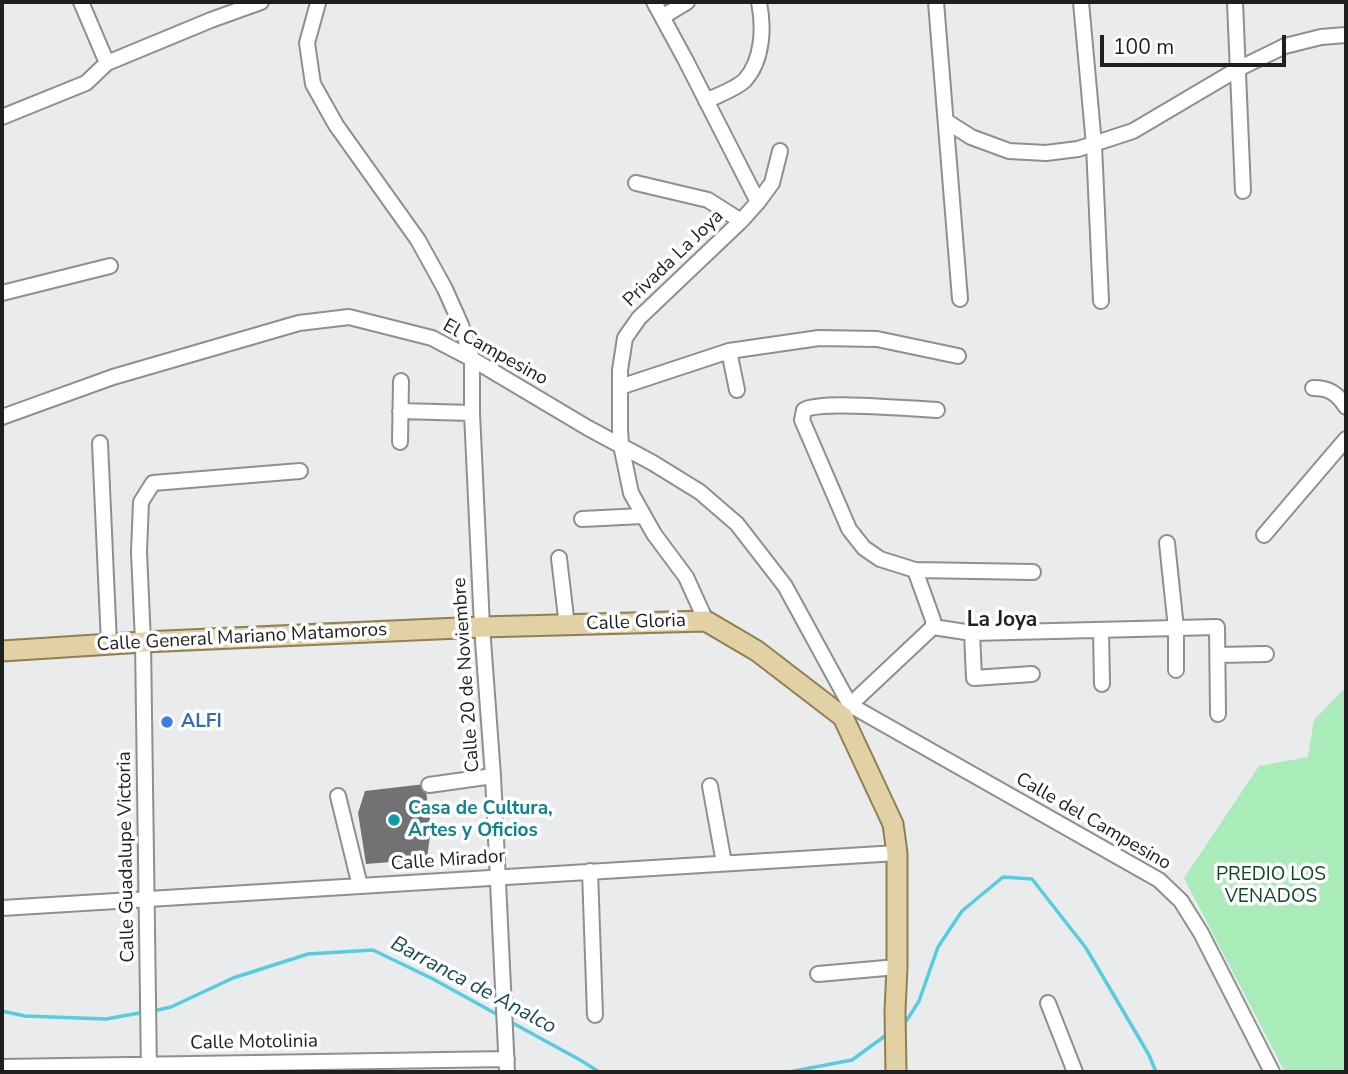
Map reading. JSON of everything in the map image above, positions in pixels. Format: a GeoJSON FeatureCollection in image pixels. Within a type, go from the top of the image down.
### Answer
{"type":"FeatureCollection","features":[{"type":"Feature","properties":{"kind":"main road","name":"Calle Gloria"},"geometry":{"type":"LineString","coordinates":[[482,627],[706,621],[757,651],[847,711]]}},
{"type":"Feature","properties":{"kind":"main road","name":"Calle General Mariano Matamoros"},"geometry":{"type":"LineString","coordinates":[[2,651],[482,627]]}},
{"type":"Feature","properties":{"kind":"main road"},"geometry":{"type":"LineString","coordinates":[[847,711],[893,824],[897,853],[896,1065]]}},
{"type":"Feature","properties":{"kind":"street"},"geometry":{"type":"LineString","coordinates":[[81,2],[107,64]]}},
{"type":"Feature","properties":{"kind":"street"},"geometry":{"type":"LineString","coordinates":[[2,117],[86,83],[107,64],[261,2]]}},
{"type":"Feature","properties":{"kind":"street","name":"Calle 20 de Noviembre"},"geometry":{"type":"LineString","coordinates":[[316,2],[307,43],[313,84],[336,125],[418,240],[450,301],[471,359],[482,627],[493,776],[507,1066]]}},
{"type":"Feature","properties":{"kind":"street"},"geometry":{"type":"LineString","coordinates":[[653,2],[758,202]]}},
{"type":"Feature","properties":{"kind":"street"},"geometry":{"type":"LineString","coordinates":[[662,17],[687,2]]}},
{"type":"Feature","properties":{"kind":"street"},"geometry":{"type":"LineString","coordinates":[[706,101],[743,82],[754,67],[761,44],[760,2]]}},
{"type":"Feature","properties":{"kind":"street"},"geometry":{"type":"LineString","coordinates":[[936,2],[960,299]]}},
{"type":"Feature","properties":{"kind":"street"},"geometry":{"type":"LineString","coordinates":[[1082,2],[1094,145],[1101,300]]}},
{"type":"Feature","properties":{"kind":"street"},"geometry":{"type":"LineString","coordinates":[[1235,2],[1243,191]]}},
{"type":"Feature","properties":{"kind":"street"},"geometry":{"type":"LineString","coordinates":[[946,121],[971,136],[1009,151],[1046,153],[1078,149],[1133,131],[1238,69],[1285,46],[1321,37],[1346,35]]}},
{"type":"Feature","properties":{"kind":"street","name":"Privada La Joya"},"geometry":{"type":"LineString","coordinates":[[706,621],[686,577],[642,516],[631,493],[621,445],[620,370],[625,338],[639,318],[758,202],[772,183],[780,151]]}},
{"type":"Feature","properties":{"kind":"street"},"geometry":{"type":"LineString","coordinates":[[636,183],[708,200],[741,221]]}},
{"type":"Feature","properties":{"kind":"street"},"geometry":{"type":"LineString","coordinates":[[2,293],[110,266]]}},
{"type":"Feature","properties":{"kind":"street","name":"El Campesino"},"geometry":{"type":"LineString","coordinates":[[2,417],[113,377],[299,323],[349,317],[432,338],[700,492],[737,524],[785,586],[847,711]]}},
{"type":"Feature","properties":{"kind":"street"},"geometry":{"type":"LineString","coordinates":[[620,387],[730,351],[819,338],[877,339],[958,356]]}},
{"type":"Feature","properties":{"kind":"street"},"geometry":{"type":"LineString","coordinates":[[730,351],[737,390]]}},
{"type":"Feature","properties":{"kind":"street"},"geometry":{"type":"LineString","coordinates":[[400,442],[401,381]]}},
{"type":"Feature","properties":{"kind":"street"},"geometry":{"type":"LineString","coordinates":[[1312,388],[1326,388],[1341,399],[1346,407]]}},
{"type":"Feature","properties":{"kind":"street"},"geometry":{"type":"LineString","coordinates":[[937,410],[828,405],[804,410],[802,420],[849,529],[864,548],[880,559],[915,570],[1033,572]]}},
{"type":"Feature","properties":{"kind":"street"},"geometry":{"type":"LineString","coordinates":[[400,411],[472,413]]}},
{"type":"Feature","properties":{"kind":"street"},"geometry":{"type":"LineString","coordinates":[[1264,535],[1346,439]]}},
{"type":"Feature","properties":{"kind":"street"},"geometry":{"type":"LineString","coordinates":[[100,443],[109,645]]}},
{"type":"Feature","properties":{"kind":"street","name":"Calle Guadalupe Victoria"},"geometry":{"type":"LineString","coordinates":[[149,1068],[143,642],[139,552],[141,502],[153,483],[300,471]]}},
{"type":"Feature","properties":{"kind":"street"},"geometry":{"type":"LineString","coordinates":[[582,519],[642,516]]}},
{"type":"Feature","properties":{"kind":"street"},"geometry":{"type":"LineString","coordinates":[[1167,543],[1176,628],[1176,670]]}},
{"type":"Feature","properties":{"kind":"street"},"geometry":{"type":"LineString","coordinates":[[559,558],[567,626]]}},
{"type":"Feature","properties":{"kind":"street"},"geometry":{"type":"LineString","coordinates":[[847,711],[933,627],[933,620],[915,570]]}},
{"type":"Feature","properties":{"kind":"street"},"geometry":{"type":"LineString","coordinates":[[933,627],[972,633],[1217,627],[1218,714]]}},
{"type":"Feature","properties":{"kind":"street"},"geometry":{"type":"LineString","coordinates":[[1101,630],[1102,684]]}},
{"type":"Feature","properties":{"kind":"street"},"geometry":{"type":"LineString","coordinates":[[972,633],[974,678],[1032,674]]}},
{"type":"Feature","properties":{"kind":"street"},"geometry":{"type":"LineString","coordinates":[[1218,655],[1266,654]]}},
{"type":"Feature","properties":{"kind":"street","name":"Calle del Campesino"},"geometry":{"type":"LineString","coordinates":[[847,711],[1158,880],[1181,901],[1201,933],[1272,1072]]}},
{"type":"Feature","properties":{"kind":"street"},"geometry":{"type":"LineString","coordinates":[[429,785],[493,776]]}},
{"type":"Feature","properties":{"kind":"street"},"geometry":{"type":"LineString","coordinates":[[710,786],[724,863]]}},
{"type":"Feature","properties":{"kind":"street"},"geometry":{"type":"LineString","coordinates":[[338,796],[359,886]]}},
{"type":"Feature","properties":{"kind":"street","name":"Calle Mirador"},"geometry":{"type":"LineString","coordinates":[[2,908],[897,853]]}},
{"type":"Feature","properties":{"kind":"street"},"geometry":{"type":"LineString","coordinates":[[590,871],[595,1015]]}},
{"type":"Feature","properties":{"kind":"street"},"geometry":{"type":"LineString","coordinates":[[818,974],[897,967]]}},
{"type":"Feature","properties":{"kind":"street"},"geometry":{"type":"LineString","coordinates":[[1048,1003],[1074,1072]]}},
{"type":"Feature","properties":{"kind":"street","name":"Calle Motolinia"},"geometry":{"type":"LineString","coordinates":[[2,1068],[507,1066]]}},
{"type":"Feature","properties":{"kind":"green space","name":"PREDIO LOS VENADOS"},"geometry":{"type":"Polygon","coordinates":[[[1346,687],[1346,1072],[1285,1072],[1184,878],[1259,766],[1308,757],[1314,720],[1346,687]]]}},
{"type":"Feature","properties":{"kind":"building","name":"Casa de Cultura, Artes y Oficios"},"geometry":{"type":"Polygon","coordinates":[[[425,784],[431,827],[427,859],[366,864],[358,813],[365,791],[425,784]]]}},
{"type":"Feature","properties":{"kind":"waterway","name":"Barranca de Analco"},"geometry":{"type":"LineString","coordinates":[[901,1024],[907,1020],[919,1001],[938,947],[962,911],[1003,877],[1032,879],[1086,948],[1149,1055],[1156,1072]]}},
{"type":"Feature","properties":{"kind":"waterway","name":"Barranca de Analco"},"geometry":{"type":"LineString","coordinates":[[153,1011],[171,1007],[233,978],[308,954],[373,950],[500,1016]]}},
{"type":"Feature","properties":{"kind":"waterway","name":"Barranca de Analco"},"geometry":{"type":"LineString","coordinates":[[2,1011],[25,1016],[106,1019],[145,1012]]}},
{"type":"Feature","properties":{"kind":"waterway","name":"Barranca de Analco"},"geometry":{"type":"LineString","coordinates":[[509,1021],[599,1072]]}},
{"type":"Feature","properties":{"kind":"waterway","name":"Barranca de Analco"},"geometry":{"type":"LineString","coordinates":[[789,1072],[852,1060],[889,1033]]}},
{"type":"Feature","properties":{"kind":"place","name":"ALFI"},"geometry":{"type":"Point","coordinates":[167,722]}},
{"type":"Feature","properties":{"kind":"place","name":"Casa de Cultura, Artes y Oficios"},"geometry":{"type":"Point","coordinates":[394,820]}},
{"type":"Feature","properties":{"kind":"district","name":"La Joya"},"geometry":{"type":"Point","coordinates":[1002,621]}}]}
